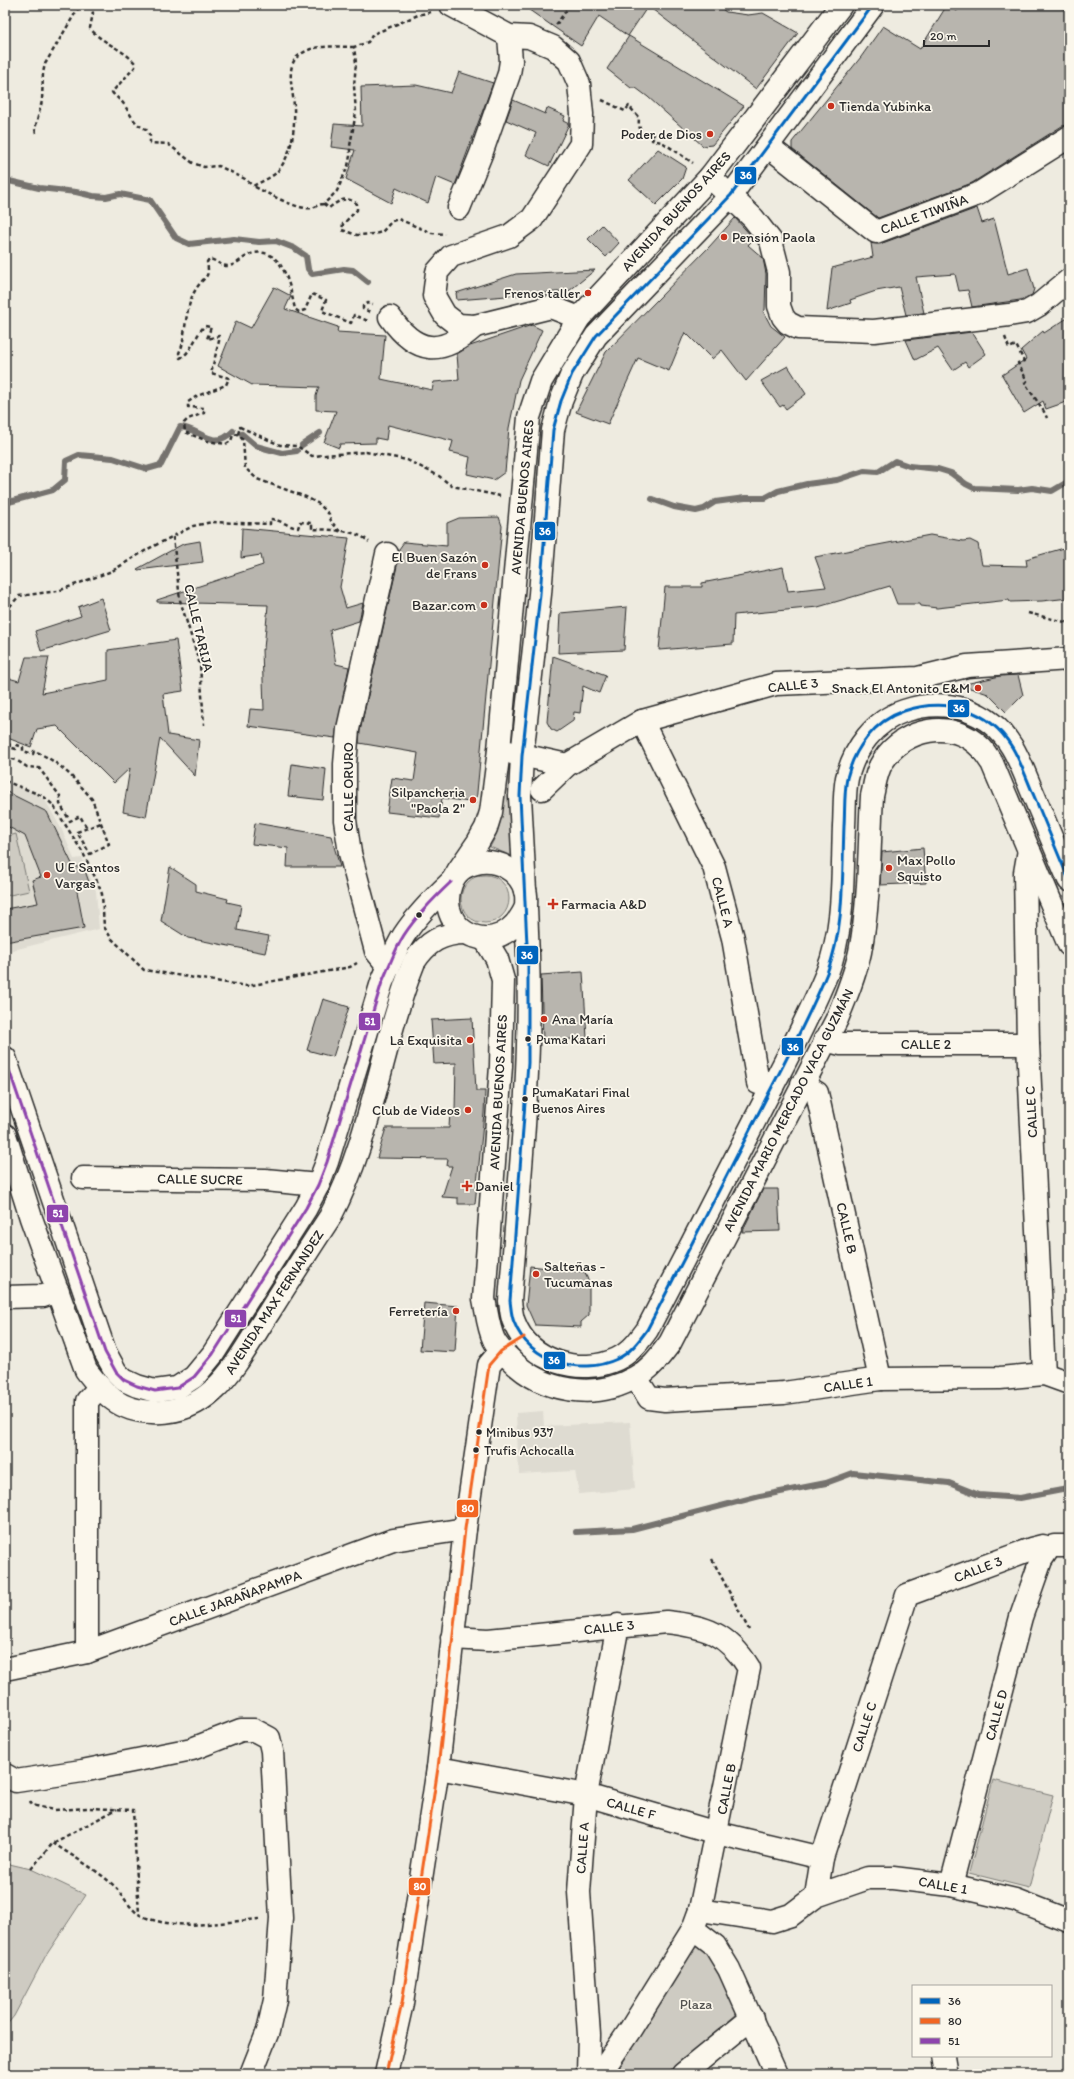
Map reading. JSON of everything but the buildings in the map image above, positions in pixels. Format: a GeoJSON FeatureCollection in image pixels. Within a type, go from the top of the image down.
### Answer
{"type":"FeatureCollection","features":[{"type":"Feature","properties":{"kind":"street","name":"AVENIDA BUENOS AIRES"},"geometry":{"type":"LineString","coordinates":[[455,876],[486,828],[491,812],[499,750],[520,498],[529,417],[541,381],[579,318],[711,175],[842,5]]}},
{"type":"Feature","properties":{"kind":"street","name":"AVENIDA BUENOS AIRES"},"geometry":{"type":"LineString","coordinates":[[524,1337],[514,1322],[510,1301],[528,1063],[526,899],[520,796],[522,756],[537,618],[553,430],[561,402],[572,374],[596,336],[731,195],[873,5]]}},
{"type":"Feature","properties":{"kind":"street"},"geometry":{"type":"LineString","coordinates":[[443,6],[510,36],[529,37],[553,47],[569,61],[579,84],[582,114],[581,144],[532,220],[509,236],[451,256],[437,272],[434,296],[444,316],[458,325],[475,326],[551,307],[579,318]]}},
{"type":"Feature","properties":{"kind":"street"},"geometry":{"type":"LineString","coordinates":[[459,208],[481,154],[509,74],[511,60],[510,36]]}},
{"type":"Feature","properties":{"kind":"street","name":"CALLE TIWIÑA"},"geometry":{"type":"LineString","coordinates":[[768,146],[876,232],[978,194],[1069,137]]}},
{"type":"Feature","properties":{"kind":"street"},"geometry":{"type":"LineString","coordinates":[[711,175],[754,218],[772,241],[779,272],[779,306],[788,323],[798,328],[874,331],[1016,314],[1027,312],[1039,305],[1069,280]]}},
{"type":"Feature","properties":{"kind":"street"},"geometry":{"type":"LineString","coordinates":[[390,317],[397,327],[416,345],[428,347],[444,345],[462,338],[475,326]]}},
{"type":"Feature","properties":{"kind":"street","name":"CALLE ORURO"},"geometry":{"type":"LineString","coordinates":[[382,959],[350,853],[345,820],[345,764],[348,729],[386,554]]}},
{"type":"Feature","properties":{"kind":"street","name":"CALLE 3"},"geometry":{"type":"LineString","coordinates":[[542,789],[567,765],[642,721],[776,684],[918,678],[967,666],[1069,659]]}},
{"type":"Feature","properties":{"kind":"street"},"geometry":{"type":"LineString","coordinates":[[918,678],[926,731]]}},
{"type":"Feature","properties":{"kind":"street","name":"AVENIDA MARIO MERCADO VACA GUZMÁN"},"geometry":{"type":"LineString","coordinates":[[524,1337],[533,1347],[550,1359],[567,1365],[592,1367],[618,1359],[635,1346],[647,1330],[802,1029],[827,972],[835,947],[842,902],[845,796],[851,764],[866,738],[876,728],[902,711],[936,704],[956,706],[982,716],[998,728],[1013,748],[1069,880]]}},
{"type":"Feature","properties":{"kind":"street","name":"CALLE A"},"geometry":{"type":"LineString","coordinates":[[642,721],[714,867],[733,938],[758,1083],[772,1088]]}},
{"type":"Feature","properties":{"kind":"street","name":"AVENIDA MARIO MERCADO VACA GUZMÁN"},"geometry":{"type":"LineString","coordinates":[[501,1351],[518,1368],[538,1380],[554,1387],[581,1391],[611,1387],[636,1378],[653,1365],[670,1343],[825,1040],[852,984],[860,952],[866,915],[872,796],[876,776],[882,762],[892,749],[910,736],[926,731],[937,730],[958,733],[970,739],[981,748],[992,762],[1069,945]]}},
{"type":"Feature","properties":{"kind":"street"},"geometry":{"type":"LineString","coordinates":[[499,750],[567,765]]}},
{"type":"Feature","properties":{"kind":"street"},"geometry":{"type":"LineString","coordinates":[[1029,850],[1053,840]]}},
{"type":"Feature","properties":{"kind":"street","name":"CALLE C"},"geometry":{"type":"LineString","coordinates":[[1029,850],[1025,873],[1028,1044],[1044,1374]]}},
{"type":"Feature","properties":{"kind":"street"},"geometry":{"type":"LineString","coordinates":[[493,862],[504,866],[514,873],[526,899],[521,918],[503,935],[476,936],[453,920],[448,908],[448,894],[455,876],[468,865],[493,862]]}},
{"type":"Feature","properties":{"kind":"street","name":"AVENIDA MAX FERNANDEZ"},"geometry":{"type":"LineString","coordinates":[[5,1058],[105,1352],[116,1372],[124,1380],[137,1386],[155,1391],[177,1388],[194,1378],[213,1354],[306,1208],[327,1162],[382,982],[382,959],[404,935],[429,902],[455,876]]}},
{"type":"Feature","properties":{"kind":"street","name":"AVENIDA MAX FERNANDEZ"},"geometry":{"type":"LineString","coordinates":[[6,1140],[86,1370],[99,1388],[124,1407],[140,1412],[173,1412],[188,1408],[202,1401],[227,1376],[330,1217],[342,1195],[354,1162],[414,962],[421,952],[441,937],[453,933],[476,936]]}},
{"type":"Feature","properties":{"kind":"street","name":"AVENIDA BUENOS AIRES"},"geometry":{"type":"LineString","coordinates":[[476,936],[497,959],[503,980],[502,1066],[484,1299],[488,1321],[495,1341],[501,1351]]}},
{"type":"Feature","properties":{"kind":"street","name":"CALLE 2"},"geometry":{"type":"LineString","coordinates":[[802,1029],[825,1040],[841,1044],[1028,1044]]}},
{"type":"Feature","properties":{"kind":"street","name":"CALLE B"},"geometry":{"type":"LineString","coordinates":[[802,1084],[817,1093],[880,1379]]}},
{"type":"Feature","properties":{"kind":"street"},"geometry":{"type":"LineString","coordinates":[[6,1140],[31,1133]]}},
{"type":"Feature","properties":{"kind":"street","name":"CALLE SUCRE"},"geometry":{"type":"LineString","coordinates":[[82,1178],[265,1180],[318,1184]]}},
{"type":"Feature","properties":{"kind":"street"},"geometry":{"type":"LineString","coordinates":[[318,1184],[342,1195]]}},
{"type":"Feature","properties":{"kind":"street"},"geometry":{"type":"LineString","coordinates":[[5,1297],[43,1296],[82,1283]]}},
{"type":"Feature","properties":{"kind":"street"},"geometry":{"type":"LineString","coordinates":[[386,2074],[402,2003],[438,1768],[465,1529],[489,1365],[501,1351],[524,1337]]}},
{"type":"Feature","properties":{"kind":"street"},"geometry":{"type":"LineString","coordinates":[[87,1652],[88,1401],[116,1372]]}},
{"type":"Feature","properties":{"kind":"street","name":"CALLE 1"},"geometry":{"type":"LineString","coordinates":[[636,1378],[650,1398],[665,1400],[784,1393],[880,1379],[1000,1378],[1044,1374],[1069,1383]]}},
{"type":"Feature","properties":{"kind":"street","name":"CALLE JARAÑAPAMPA"},"geometry":{"type":"LineString","coordinates":[[5,1669],[87,1652],[393,1540],[465,1529]]}},
{"type":"Feature","properties":{"kind":"street","name":"CALLE 3"},"geometry":{"type":"LineString","coordinates":[[907,1596],[1031,1549],[1043,1546],[1059,1547]]}},
{"type":"Feature","properties":{"kind":"street","name":"CALLE D"},"geometry":{"type":"LineString","coordinates":[[951,1885],[1021,1617],[1041,1560],[1059,1547]]}},
{"type":"Feature","properties":{"kind":"street","name":"CALLE C"},"geometry":{"type":"LineString","coordinates":[[816,1896],[822,1858],[907,1596]]}},
{"type":"Feature","properties":{"kind":"street","name":"CALLE 3"},"geometry":{"type":"LineString","coordinates":[[452,1638],[488,1640],[666,1622],[693,1625],[707,1630],[726,1640],[742,1655],[749,1668]]}},
{"type":"Feature","properties":{"kind":"street","name":"CALLE A"},"geometry":{"type":"LineString","coordinates":[[588,2074],[589,2035],[579,1892],[586,1795],[618,1626]]}},
{"type":"Feature","properties":{"kind":"street","name":"CALLE B"},"geometry":{"type":"LineString","coordinates":[[696,1919],[717,1833],[749,1668]]}},
{"type":"Feature","properties":{"kind":"street"},"geometry":{"type":"LineString","coordinates":[[11,1778],[82,1771],[192,1749],[241,1730],[254,1730],[262,1732],[268,1738],[272,1751],[281,1918],[275,2000],[268,2031],[251,2074]]}},
{"type":"Feature","properties":{"kind":"street","name":"CALLE F"},"geometry":{"type":"LineString","coordinates":[[438,1768],[586,1795],[717,1833],[822,1858]]}},
{"type":"Feature","properties":{"kind":"street","name":"CALLE 1"},"geometry":{"type":"LineString","coordinates":[[696,1919],[772,1921],[791,1915],[816,1896],[868,1878],[893,1878],[951,1885],[1015,1900],[1069,1921]]}},
{"type":"Feature","properties":{"kind":"street"},"geometry":{"type":"LineString","coordinates":[[600,2074],[696,1919],[729,1969],[776,2074]]}},
{"type":"Feature","properties":{"kind":"street"},"geometry":{"type":"LineString","coordinates":[[683,2074],[752,2018]]}},
{"type":"Feature","properties":{"kind":"street"},"geometry":{"type":"LineString","coordinates":[[943,2057],[946,2074]]}},
{"type":"Feature","properties":{"kind":"path"},"geometry":{"type":"LineString","coordinates":[[36,133],[35,129],[42,101],[42,73],[45,64],[81,5],[90,6],[93,13],[90,28],[92,31],[102,40],[110,43],[129,56],[135,63],[134,67],[112,92],[115,97],[122,101],[139,126],[146,128],[150,136],[150,143],[168,144],[193,163],[204,167],[219,166],[245,179],[253,186],[276,198],[303,207],[312,208],[318,204],[324,204],[329,208],[343,199],[348,199],[357,204],[357,210],[343,224],[342,230],[349,234],[367,235],[382,232],[392,221],[398,219],[432,232],[450,235]]}},
{"type":"Feature","properties":{"kind":"path"},"geometry":{"type":"LineString","coordinates":[[253,186],[276,173],[290,146],[294,132],[294,106],[291,79],[292,67],[297,57],[323,46],[354,47],[368,42],[373,34],[443,6]]}},
{"type":"Feature","properties":{"kind":"path"},"geometry":{"type":"LineString","coordinates":[[324,204],[337,191],[348,166],[350,156],[350,146],[356,112],[354,86],[356,63],[354,47]]}},
{"type":"Feature","properties":{"kind":"path"},"geometry":{"type":"LineString","coordinates":[[580,91],[588,92],[625,112],[629,106],[639,118],[641,132],[647,137],[650,132],[655,136],[652,140],[662,142],[711,175]]}},
{"type":"Feature","properties":{"kind":"path"},"geometry":{"type":"LineString","coordinates":[[238,434],[233,434],[230,441],[226,444],[202,439],[184,432],[183,427],[184,423],[188,419],[204,413],[204,408],[188,407],[188,402],[197,396],[226,385],[228,378],[211,373],[219,341],[218,336],[207,340],[211,327],[205,326],[201,329],[198,338],[185,356],[180,358],[179,354],[191,300],[198,286],[207,275],[208,260],[212,259],[223,266],[230,266],[246,255],[261,254],[272,257],[284,269],[291,288],[295,309],[299,312],[305,310],[312,294],[326,300],[322,311],[351,322],[354,315],[368,321],[372,313],[366,310]]}},
{"type":"Feature","properties":{"kind":"path"},"geometry":{"type":"LineString","coordinates":[[1016,314],[1018,324],[1008,328],[1008,331],[1004,334],[1009,348],[1016,345],[1024,361],[1018,363],[1027,381],[1024,383],[1038,404],[1042,407],[1048,418]]}},
{"type":"Feature","properties":{"kind":"path"},"geometry":{"type":"LineString","coordinates":[[238,434],[240,427],[248,429],[280,445],[297,446],[312,456],[366,452],[407,460],[439,476],[452,486],[491,495],[520,498]]}},
{"type":"Feature","properties":{"kind":"path"},"geometry":{"type":"LineString","coordinates":[[238,434],[243,440],[245,468],[257,479],[306,497],[319,504],[329,514],[332,522],[340,532]]}},
{"type":"Feature","properties":{"kind":"path"},"geometry":{"type":"LineString","coordinates":[[5,612],[19,596],[58,591],[112,571],[148,549],[193,526],[212,522],[270,524],[270,519],[280,520],[286,526],[298,528],[300,522],[312,523],[312,529],[340,532],[365,538],[378,550],[386,554]]}},
{"type":"Feature","properties":{"kind":"path","name":"CALLE TARIJA"},"geometry":{"type":"LineString","coordinates":[[173,537],[180,600],[200,665],[204,725]]}},
{"type":"Feature","properties":{"kind":"path"},"geometry":{"type":"LineString","coordinates":[[1028,613],[1069,623]]}},
{"type":"Feature","properties":{"kind":"path"},"geometry":{"type":"LineString","coordinates":[[5,740],[10,742],[9,746],[16,749],[17,745],[23,747],[23,751],[33,754],[34,751],[50,757],[75,779],[94,802],[109,844],[90,854],[77,832],[101,823]]}},
{"type":"Feature","properties":{"kind":"path"},"geometry":{"type":"LineString","coordinates":[[5,757],[16,760],[27,766],[39,768],[60,796],[60,804],[70,821],[80,816],[87,828]]}},
{"type":"Feature","properties":{"kind":"path"},"geometry":{"type":"LineString","coordinates":[[5,782],[43,796],[53,805],[83,853],[98,883],[102,894],[104,927],[112,939],[144,970],[247,986],[350,967],[382,959]]}},
{"type":"Feature","properties":{"kind":"path"},"geometry":{"type":"LineString","coordinates":[[712,1559],[751,1635]]}},
{"type":"Feature","properties":{"kind":"path"},"geometry":{"type":"LineString","coordinates":[[11,1778],[32,1805],[54,1810],[133,1810],[139,1914]]}},
{"type":"Feature","properties":{"kind":"path"},"geometry":{"type":"LineString","coordinates":[[31,1869],[53,1843],[118,1809]]}},
{"type":"Feature","properties":{"kind":"path"},"geometry":{"type":"LineString","coordinates":[[53,1843],[113,1884],[139,1914],[165,1922],[187,1925],[281,1918]]}},
{"type":"Feature","properties":{"kind":"shaded area","name":"U E Santos Vargas"},"geometry":{"type":"Polygon","coordinates":[[[5,783],[34,792],[45,800],[62,830],[74,859],[82,858],[96,891],[99,929],[5,952],[5,783]]]}},
{"type":"Feature","properties":{"kind":"shaded area"},"geometry":{"type":"Polygon","coordinates":[[[543,1411],[544,1426],[630,1422],[635,1489],[579,1494],[575,1471],[519,1474],[516,1413],[543,1411]]]}},
{"type":"Feature","properties":{"kind":"green space"},"geometry":{"type":"Polygon","coordinates":[[[507,769],[512,770],[514,855],[512,856],[490,847],[495,838],[501,819],[507,769]]]}},
{"type":"Feature","properties":{"kind":"green space"},"geometry":{"type":"Polygon","coordinates":[[[16,834],[29,891],[5,896],[5,837],[16,834]]]}},
{"type":"Feature","properties":{"kind":"green space"},"geometry":{"type":"Polygon","coordinates":[[[485,875],[494,877],[502,882],[507,890],[509,899],[507,908],[502,916],[494,921],[485,923],[476,921],[468,916],[463,908],[461,899],[463,890],[468,882],[476,877],[485,875]]]}},
{"type":"Feature","properties":{"kind":"green space"},"geometry":{"type":"Polygon","coordinates":[[[993,1780],[1053,1795],[1029,1888],[969,1873],[993,1780]]]}},
{"type":"Feature","properties":{"kind":"green space"},"geometry":{"type":"Polygon","coordinates":[[[5,1863],[31,1869],[86,1895],[45,1957],[14,2016],[5,2027],[5,1863]]]}},
{"type":"Feature","properties":{"kind":"green space","name":"Plaza"},"geometry":{"type":"Polygon","coordinates":[[[696,1945],[706,1950],[738,2013],[666,2074],[616,2074],[685,1959],[696,1945]]]}},
{"type":"Feature","properties":{"kind":"waterway"},"geometry":{"type":"LineString","coordinates":[[5,180],[39,188],[76,192],[93,196],[106,197],[120,194],[150,200],[176,238],[189,244],[234,239],[259,242],[276,241],[294,248],[306,256],[308,269],[312,274],[344,269],[353,270],[368,282]]}},
{"type":"Feature","properties":{"kind":"waterway"},"geometry":{"type":"LineString","coordinates":[[5,503],[53,490],[65,480],[66,461],[79,455],[113,458],[147,469],[161,465],[180,427],[187,428],[213,439],[226,437],[233,431]]}},
{"type":"Feature","properties":{"kind":"waterway"},"geometry":{"type":"LineString","coordinates":[[302,445],[320,433]]}},
{"type":"Feature","properties":{"kind":"waterway"},"geometry":{"type":"LineString","coordinates":[[242,434],[256,446],[282,453],[297,451]]}},
{"type":"Feature","properties":{"kind":"waterway"},"geometry":{"type":"LineString","coordinates":[[652,499],[674,507],[696,511],[704,509],[715,502],[745,498],[765,498],[778,491],[807,484],[837,480],[864,471],[878,472],[895,461],[909,466],[938,469],[951,473],[974,488],[1018,490],[1032,488],[1052,491],[1069,481]]}},
{"type":"Feature","properties":{"kind":"waterway"},"geometry":{"type":"LineString","coordinates":[[576,1532],[632,1529],[760,1496],[826,1483],[853,1473],[949,1483],[979,1495],[1020,1498],[1062,1490],[1069,1485]]}},
{"type":"Feature","properties":{"kind":"transit line","name":"36"},"geometry":{"type":"LineString","coordinates":[[873,5],[731,195],[596,336],[572,374],[561,401],[553,430],[540,594],[522,756],[520,796],[528,966],[528,1063],[510,1301],[513,1319],[521,1336],[531,1347],[544,1356],[558,1362],[588,1366],[603,1364],[622,1356],[634,1346],[647,1330],[794,1045],[827,973],[837,938],[842,901],[845,796],[847,778],[850,767],[860,747],[867,737],[883,722],[904,711],[935,705],[950,706],[965,710],[979,715],[991,723],[1012,747],[1018,759],[1069,880]]}},
{"type":"Feature","properties":{"kind":"transit line","name":"51"},"geometry":{"type":"LineString","coordinates":[[5,1058],[105,1352],[116,1372],[124,1380],[137,1386],[155,1391],[177,1388],[194,1377],[213,1354],[306,1208],[318,1185],[327,1162],[382,982],[395,952],[404,935],[414,921],[451,882]]}},
{"type":"Feature","properties":{"kind":"transit line","name":"80"},"geometry":{"type":"LineString","coordinates":[[386,2074],[402,2003],[438,1768],[465,1529],[489,1365],[501,1351],[524,1337]]}},
{"type":"Feature","properties":{"kind":"place","name":"Tienda Yubinka"},"geometry":{"type":"Point","coordinates":[831,106]}},
{"type":"Feature","properties":{"kind":"place","name":"Poder de Dios"},"geometry":{"type":"Point","coordinates":[710,134]}},
{"type":"Feature","properties":{"kind":"place","name":"Pensión Paola"},"geometry":{"type":"Point","coordinates":[724,237]}},
{"type":"Feature","properties":{"kind":"place","name":"Frenos taller"},"geometry":{"type":"Point","coordinates":[588,293]}},
{"type":"Feature","properties":{"kind":"place","name":"El Buen Sazón de Frans"},"geometry":{"type":"Point","coordinates":[485,565]}},
{"type":"Feature","properties":{"kind":"place","name":"Bazar.com"},"geometry":{"type":"Point","coordinates":[484,605]}},
{"type":"Feature","properties":{"kind":"place","name":"Snack El Antonito E&M"},"geometry":{"type":"Point","coordinates":[978,688]}},
{"type":"Feature","properties":{"kind":"place","name":"Silpancheria \"Paola 2\""},"geometry":{"type":"Point","coordinates":[473,800]}},
{"type":"Feature","properties":{"kind":"place","name":"Max Pollo Squisto"},"geometry":{"type":"Point","coordinates":[889,868]}},
{"type":"Feature","properties":{"kind":"place","name":"U E Santos Vargas"},"geometry":{"type":"Point","coordinates":[47,875]}},
{"type":"Feature","properties":{"kind":"place","name":"Farmacia A&D"},"geometry":{"type":"Point","coordinates":[553,904]}},
{"type":"Feature","properties":{"kind":"place","name":"Ana María"},"geometry":{"type":"Point","coordinates":[544,1019]}},
{"type":"Feature","properties":{"kind":"place","name":"Puma Katari"},"geometry":{"type":"Point","coordinates":[528,1039]}},
{"type":"Feature","properties":{"kind":"place","name":"La Exquisita"},"geometry":{"type":"Point","coordinates":[470,1040]}},
{"type":"Feature","properties":{"kind":"place","name":"PumaKatari Final Buenos Aires"},"geometry":{"type":"Point","coordinates":[525,1099]}},
{"type":"Feature","properties":{"kind":"place","name":"Club de Videos"},"geometry":{"type":"Point","coordinates":[468,1110]}},
{"type":"Feature","properties":{"kind":"place","name":"Daniel"},"geometry":{"type":"Point","coordinates":[467,1186]}},
{"type":"Feature","properties":{"kind":"place","name":"Salteñas - Tucumanas"},"geometry":{"type":"Point","coordinates":[536,1274]}},
{"type":"Feature","properties":{"kind":"place","name":"Ferretería"},"geometry":{"type":"Point","coordinates":[456,1311]}},
{"type":"Feature","properties":{"kind":"place","name":"Minibus 937"},"geometry":{"type":"Point","coordinates":[479,1432]}},
{"type":"Feature","properties":{"kind":"place","name":"Trufis Achocalla"},"geometry":{"type":"Point","coordinates":[476,1450]}}]}
